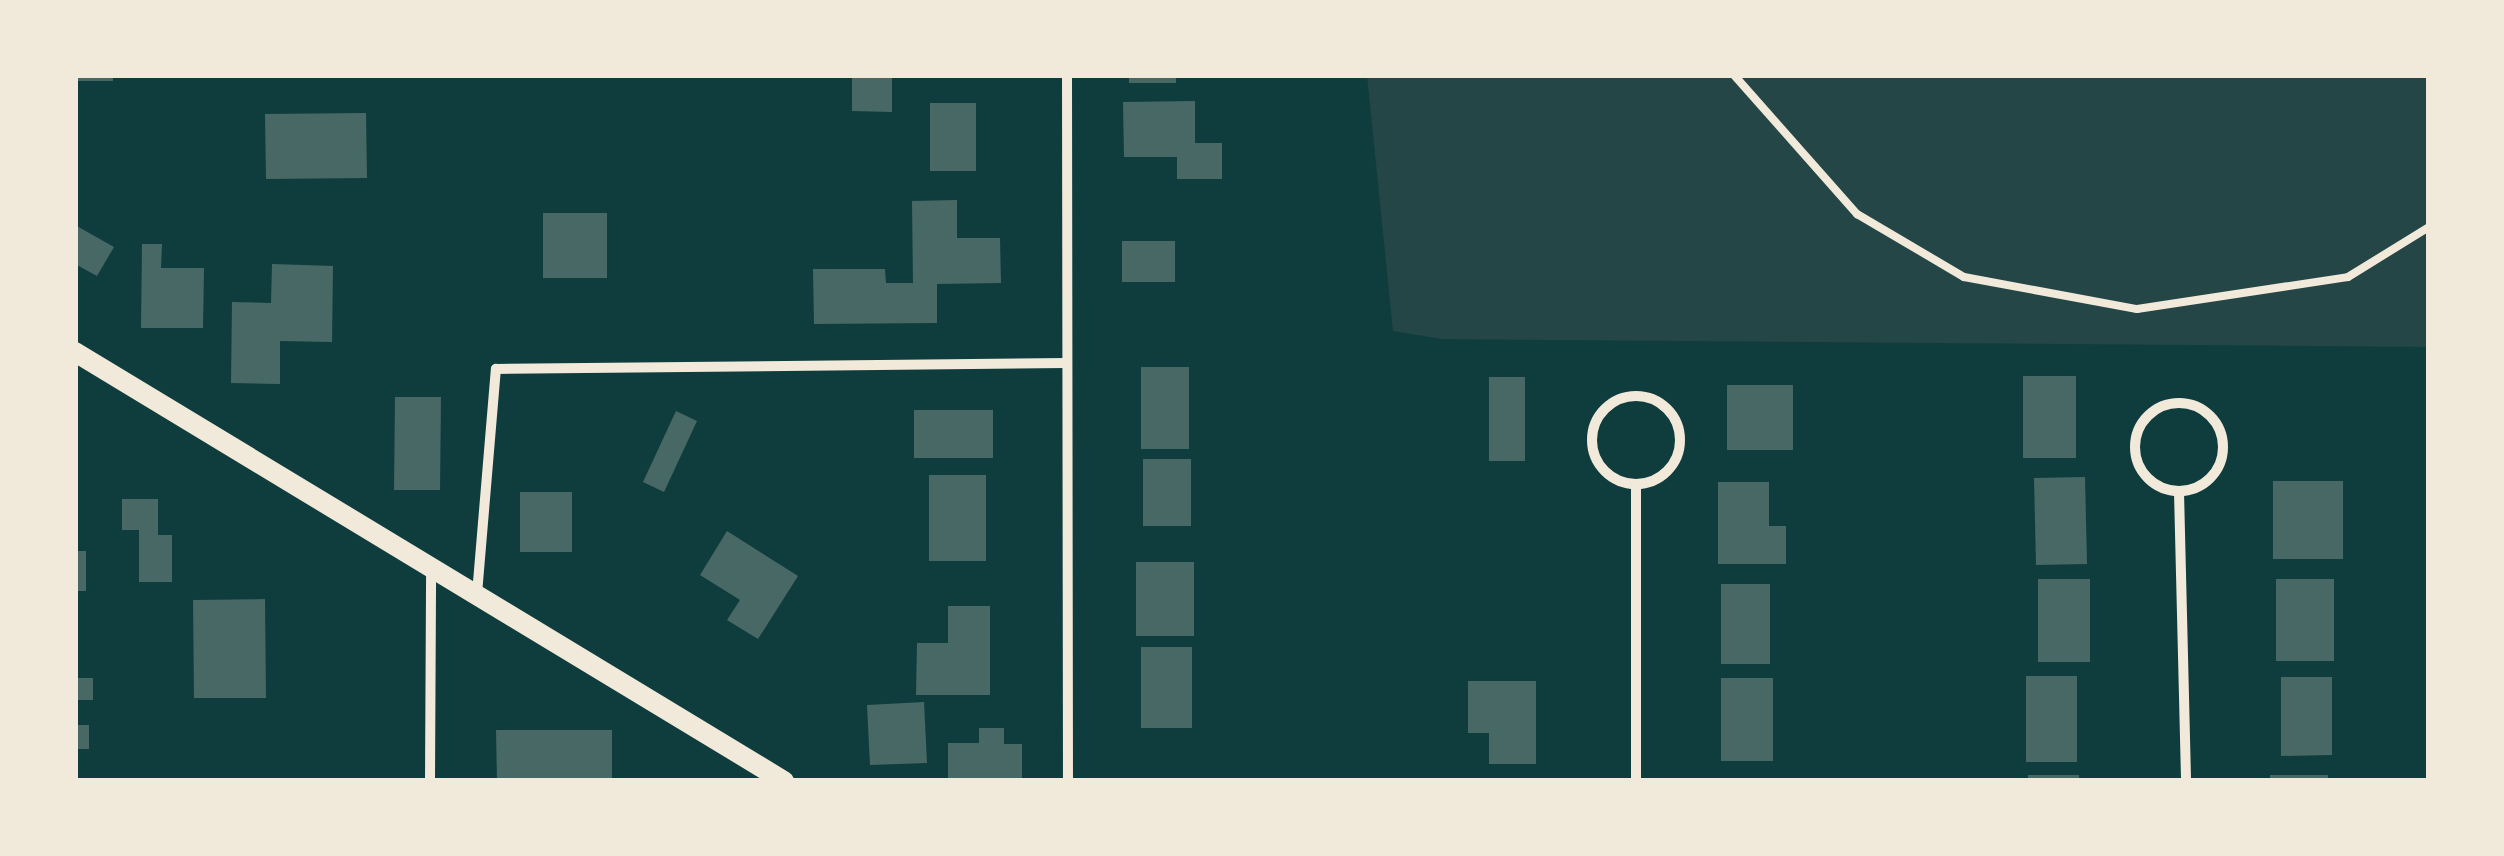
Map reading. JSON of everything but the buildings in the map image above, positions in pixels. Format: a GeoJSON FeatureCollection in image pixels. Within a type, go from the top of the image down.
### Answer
{"type":"FeatureCollection","features":[{"type":"Feature","properties":{"kind":"main road"},"geometry":{"type":"LineString","coordinates":[[75,352],[784,781]]}},
{"type":"Feature","properties":{"kind":"street"},"geometry":{"type":"LineString","coordinates":[[1066,75],[1068,781]]}},
{"type":"Feature","properties":{"kind":"street"},"geometry":{"type":"LineString","coordinates":[[477,594],[496,369],[1066,364]]}},
{"type":"Feature","properties":{"kind":"street"},"geometry":{"type":"LineString","coordinates":[[1636,395],[1659,401],[1676,418],[1682,440],[1668,471],[1636,485],[1614,479],[1597,462],[1592,440],[1606,410],[1636,395]]}},
{"type":"Feature","properties":{"kind":"street"},"geometry":{"type":"LineString","coordinates":[[2179,403],[2202,409],[2218,425],[2224,447],[2218,470],[2202,486],[2179,492],[2157,486],[2140,470],[2134,447],[2140,425],[2157,409],[2179,403]]}},
{"type":"Feature","properties":{"kind":"street"},"geometry":{"type":"LineString","coordinates":[[1636,485],[1636,781]]}},
{"type":"Feature","properties":{"kind":"street"},"geometry":{"type":"LineString","coordinates":[[2179,492],[2186,781]]}},
{"type":"Feature","properties":{"kind":"street"},"geometry":{"type":"LineString","coordinates":[[430,568],[430,781]]}},
{"type":"Feature","properties":{"kind":"lane"},"geometry":{"type":"LineString","coordinates":[[1734,75],[1857,214],[1964,277],[2137,310],[2348,277],[2429,227]]}},
{"type":"Feature","properties":{"kind":"shaded area"},"geometry":{"type":"Polygon","coordinates":[[[1367,75],[2429,75],[2429,347],[1442,339],[1393,331],[1367,75]]]}}]}
